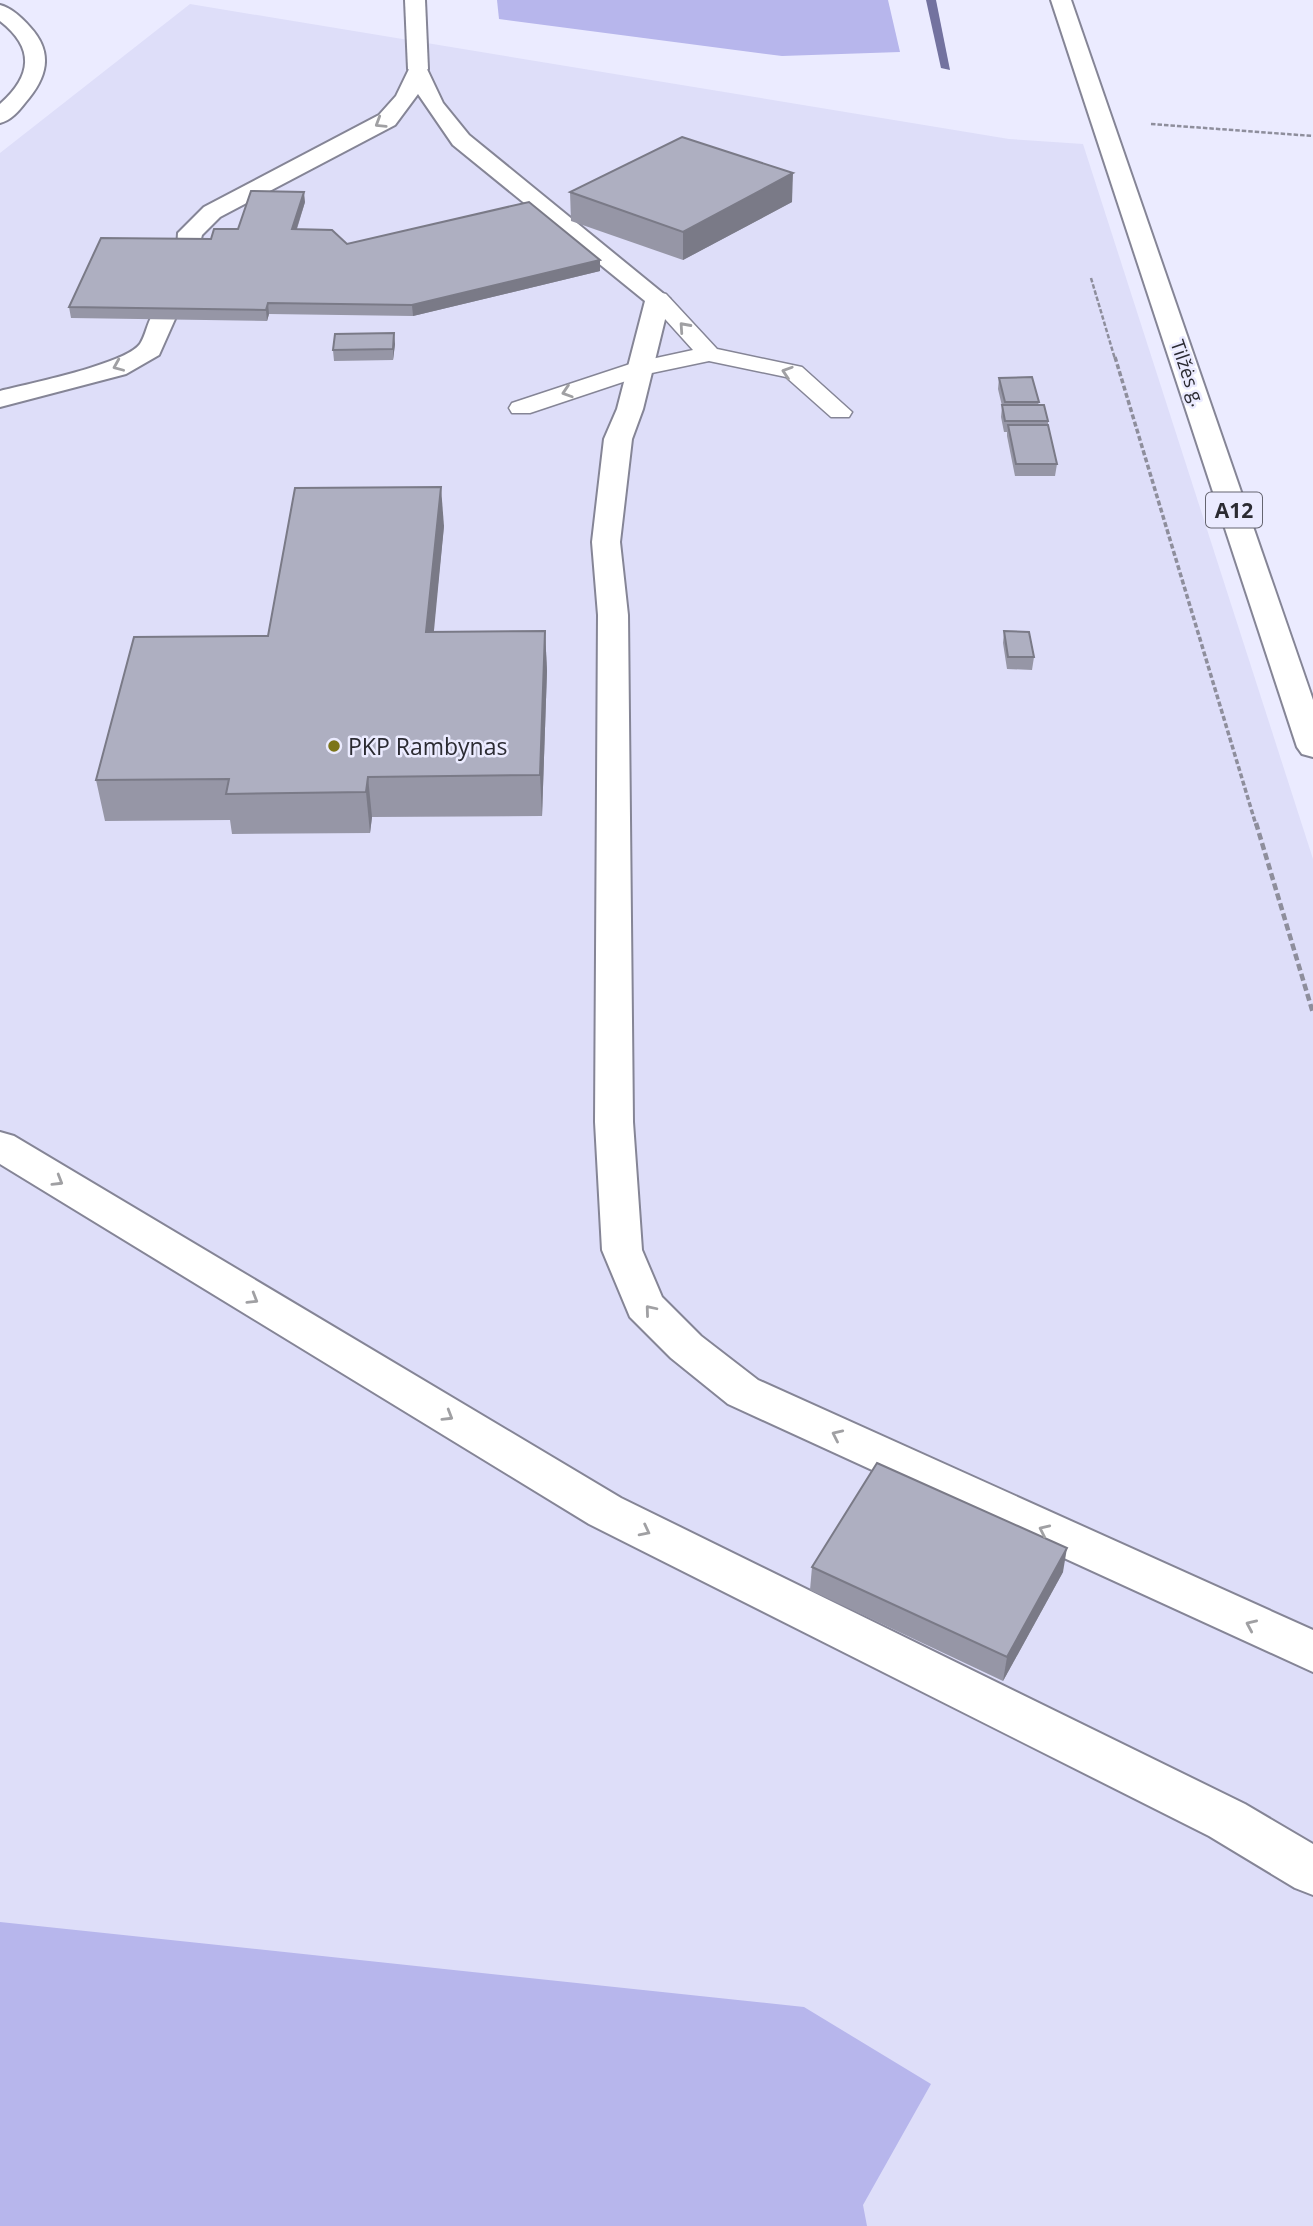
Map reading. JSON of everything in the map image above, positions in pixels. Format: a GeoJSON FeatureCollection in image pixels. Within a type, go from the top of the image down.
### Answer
{"type":"FeatureCollection","features":[{"type":"Feature","properties":{"kind":"main road"},"geometry":{"type":"LineString","coordinates":[[415,0],[418,69],[433,104],[461,139],[658,299],[641,368],[618,439],[606,542],[613,615],[614,1122],[622,1250],[645,1306],[686,1348],[743,1392],[1313,1652]]}},
{"type":"Feature","properties":{"kind":"main road","name":"Tilžės g."},"geometry":{"type":"LineString","coordinates":[[1061,0],[1313,747]]}},
{"type":"Feature","properties":{"kind":"main road"},"geometry":{"type":"LineString","coordinates":[[0,11],[27,33],[37,50],[38,70],[20,99],[0,116]]}},
{"type":"Feature","properties":{"kind":"main road"},"geometry":{"type":"LineString","coordinates":[[189,249],[190,233],[212,212],[387,120],[406,98],[418,69]]}},
{"type":"Feature","properties":{"kind":"main road"},"geometry":{"type":"LineString","coordinates":[[0,399],[117,368],[150,350],[162,319]]}},
{"type":"Feature","properties":{"kind":"main road"},"geometry":{"type":"LineString","coordinates":[[0,1146],[606,1511],[1227,1820],[1313,1871]]}},
{"type":"Feature","properties":{"kind":"lane"},"geometry":{"type":"LineString","coordinates":[[658,299],[709,354]]}},
{"type":"Feature","properties":{"kind":"lane"},"geometry":{"type":"LineString","coordinates":[[521,408],[641,368],[709,354],[794,372],[840,412]]}},
{"type":"Feature","properties":{"kind":"path"},"geometry":{"type":"LineString","coordinates":[[1101,122],[1208,125],[1313,136]]}},
{"type":"Feature","properties":{"kind":"path"},"geometry":{"type":"LineString","coordinates":[[1091,278],[1313,1013]]}},
{"type":"Feature","properties":{"kind":"shaded area"},"geometry":{"type":"Polygon","coordinates":[[[497,0],[888,0],[900,52],[782,56],[499,19],[497,0]]]}},
{"type":"Feature","properties":{"kind":"shaded area"},"geometry":{"type":"Polygon","coordinates":[[[190,4],[1009,139],[1083,144],[1313,859],[1313,2226],[0,2226],[0,153],[190,4]]]}},
{"type":"Feature","properties":{"kind":"shaded area"},"geometry":{"type":"Polygon","coordinates":[[[0,1922],[804,2007],[931,2084],[863,2205],[867,2226],[0,2226],[0,1922]]]}},
{"type":"Feature","properties":{"kind":"building"},"geometry":{"type":"Polygon","coordinates":[[[682,137],[793,173],[683,232],[570,192],[682,137]]]}},
{"type":"Feature","properties":{"kind":"building"},"geometry":{"type":"Polygon","coordinates":[[[251,191],[304,192],[292,229],[332,230],[347,244],[529,202],[600,260],[412,305],[268,303],[266,310],[69,307],[101,238],[211,239],[214,229],[238,229],[251,191]]]}},
{"type":"Feature","properties":{"kind":"building"},"geometry":{"type":"Polygon","coordinates":[[[394,333],[393,349],[333,350],[335,334],[394,333]]]}},
{"type":"Feature","properties":{"kind":"building"},"geometry":{"type":"Polygon","coordinates":[[[1032,377],[1039,402],[1005,402],[999,378],[1032,377]]]}},
{"type":"Feature","properties":{"kind":"building"},"geometry":{"type":"Polygon","coordinates":[[[1002,405],[1044,405],[1048,421],[1005,421],[1002,405]]]}},
{"type":"Feature","properties":{"kind":"building"},"geometry":{"type":"Polygon","coordinates":[[[1008,425],[1048,425],[1057,464],[1016,464],[1008,425]]]}},
{"type":"Feature","properties":{"kind":"building","name":"PKP Rambynas"},"geometry":{"type":"Polygon","coordinates":[[[441,487],[426,632],[545,631],[540,775],[368,777],[366,792],[226,794],[229,779],[96,780],[134,637],[268,636],[295,488],[441,487]]]}},
{"type":"Feature","properties":{"kind":"building"},"geometry":{"type":"Polygon","coordinates":[[[1004,631],[1029,632],[1034,657],[1008,657],[1004,631]]]}},
{"type":"Feature","properties":{"kind":"building"},"geometry":{"type":"Polygon","coordinates":[[[877,1463],[1067,1548],[1007,1657],[812,1567],[877,1463]]]}},
{"type":"Feature","properties":{"kind":"waterway"},"geometry":{"type":"LineString","coordinates":[[931,0],[946,68]]}},
{"type":"Feature","properties":{"kind":"place","name":"PKP Rambynas"},"geometry":{"type":"Point","coordinates":[334,746]}}]}
